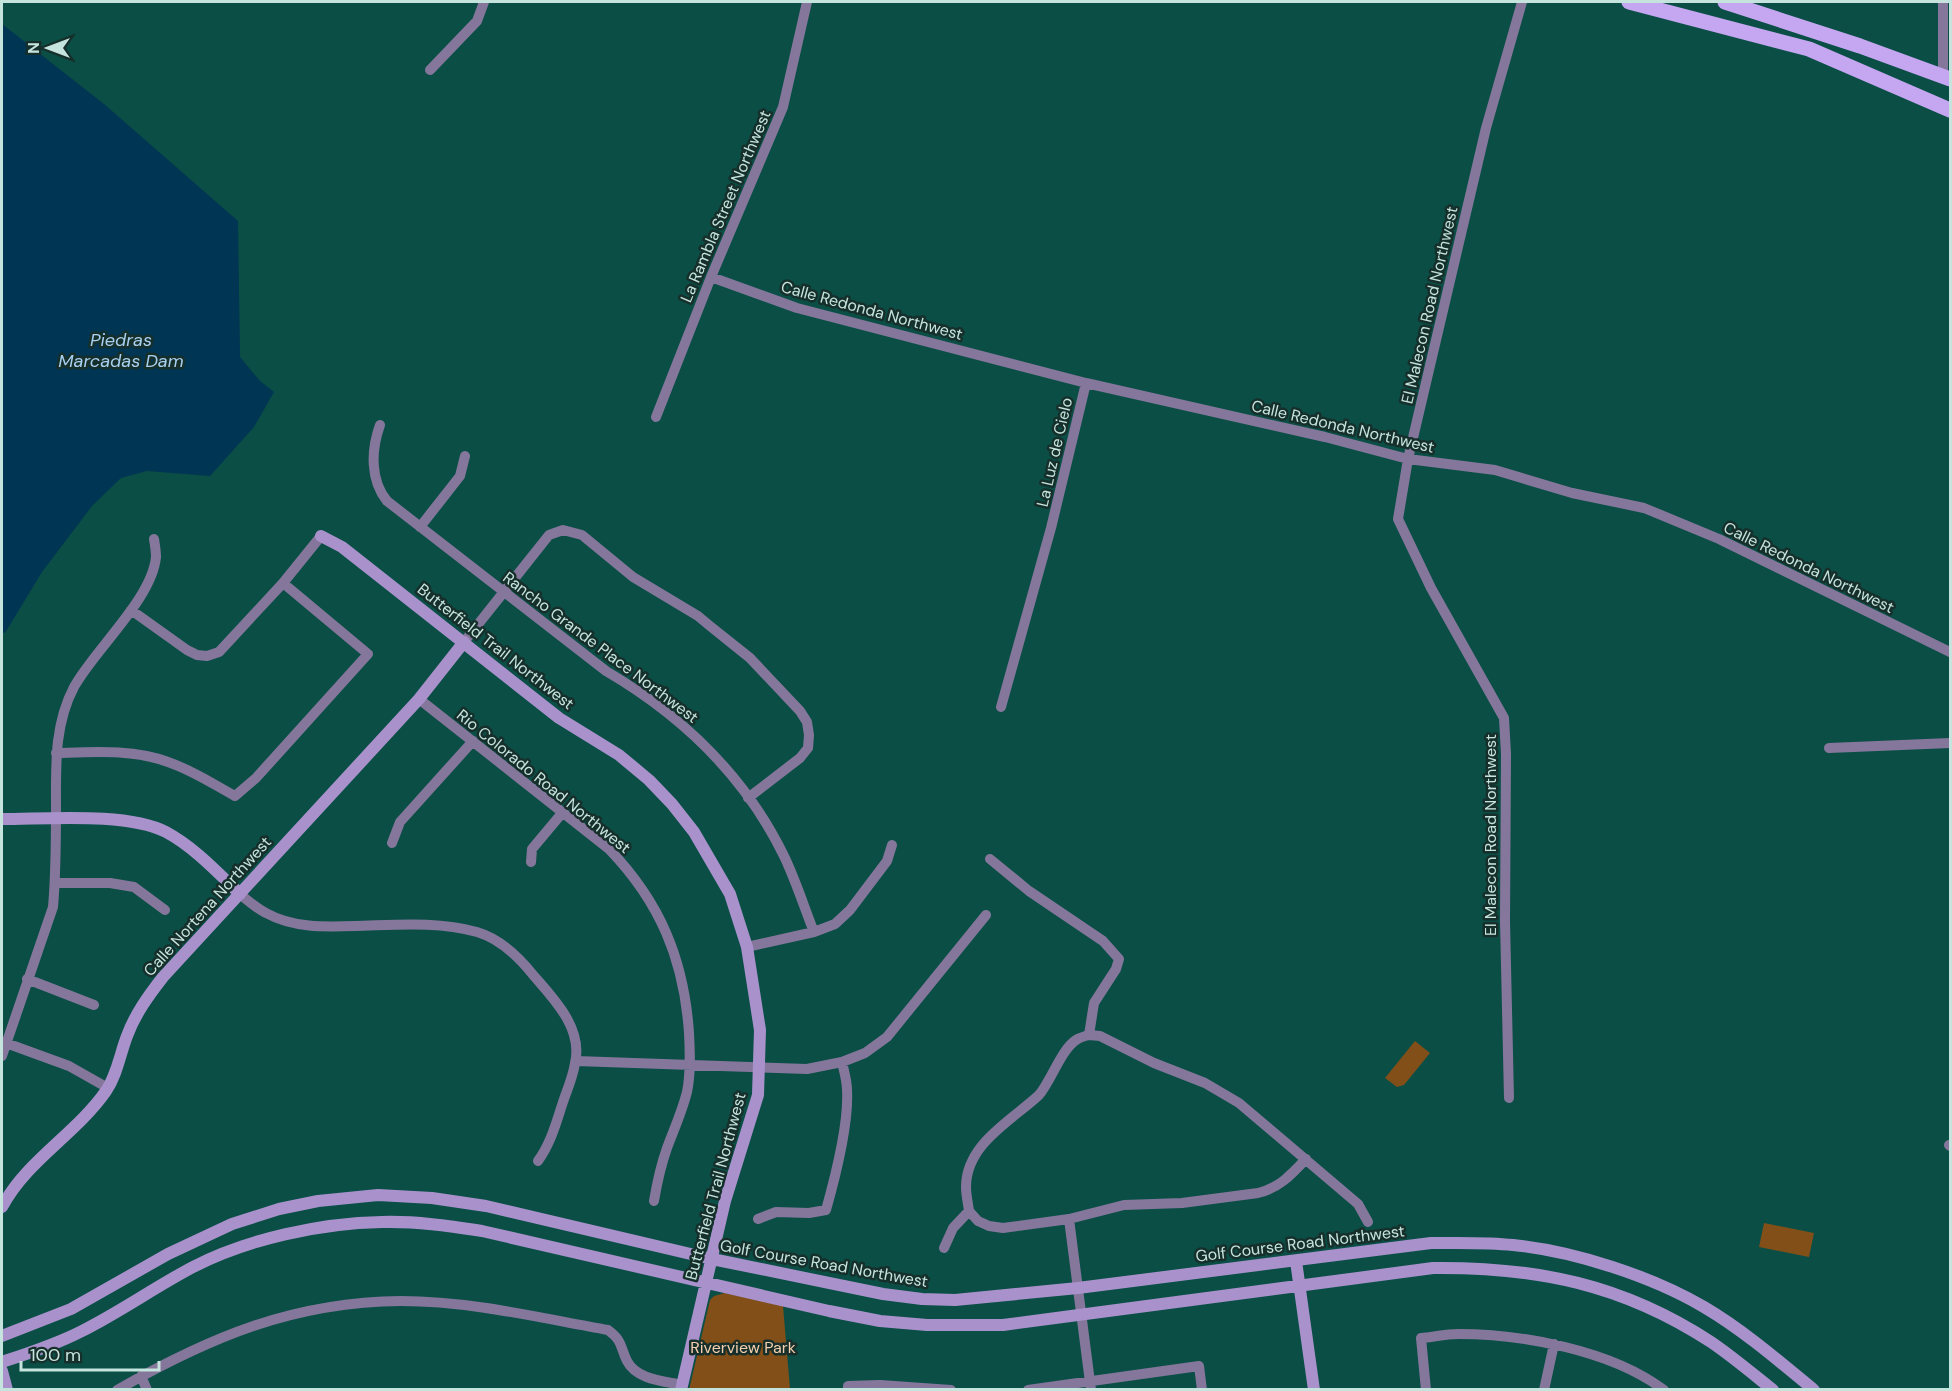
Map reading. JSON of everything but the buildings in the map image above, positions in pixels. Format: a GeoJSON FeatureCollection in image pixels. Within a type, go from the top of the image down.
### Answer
{"type":"FeatureCollection","features":[{"type":"Feature","properties":{"kind":"main road"},"geometry":{"type":"LineString","coordinates":[[1629,2],[1809,49],[1950,110]]}},
{"type":"Feature","properties":{"kind":"main road"},"geometry":{"type":"LineString","coordinates":[[1725,2],[1947,77]]}},
{"type":"Feature","properties":{"kind":"main road","name":"Butterfield Trail Northwest"},"geometry":{"type":"LineString","coordinates":[[321,536],[342,547],[559,718],[619,754],[649,780],[672,804],[700,842],[730,894],[747,947],[760,1030],[758,1095],[725,1201],[681,1387]]}},
{"type":"Feature","properties":{"kind":"main road","name":"Calle Nortena Northwest"},"geometry":{"type":"LineString","coordinates":[[2,1207],[9,1192],[89,1114],[108,1088],[127,1035],[144,1003],[163,977],[419,699],[464,642]]}},
{"type":"Feature","properties":{"kind":"main road"},"geometry":{"type":"LineString","coordinates":[[2,819],[131,821],[165,832],[199,855],[240,894]]}},
{"type":"Feature","properties":{"kind":"main road","name":"Golf Course Road Northwest"},"geometry":{"type":"LineString","coordinates":[[2,1336],[71,1309],[168,1254],[232,1224],[279,1209],[318,1201],[378,1195],[486,1206],[712,1259],[883,1294],[922,1299],[955,1300],[1078,1288],[1431,1243],[1476,1242],[1515,1245],[1583,1258],[1647,1280],[1703,1306],[1814,1389]]}},
{"type":"Feature","properties":{"kind":"main road"},"geometry":{"type":"LineString","coordinates":[[2,1362],[38,1350],[82,1331],[194,1266],[240,1248],[283,1235],[327,1227],[382,1222],[431,1224],[482,1231],[829,1311],[880,1321],[927,1325],[1003,1324],[1433,1268],[1504,1269],[1557,1277],[1616,1294],[1660,1313],[1710,1341],[1773,1389]]}},
{"type":"Feature","properties":{"kind":"main road"},"geometry":{"type":"LineString","coordinates":[[1296,1261],[1314,1389]]}},
{"type":"Feature","properties":{"kind":"main road"},"geometry":{"type":"LineString","coordinates":[[2,1371],[7,1389]]}},
{"type":"Feature","properties":{"kind":"street"},"geometry":{"type":"LineString","coordinates":[[430,70],[477,21],[484,2]]}},
{"type":"Feature","properties":{"kind":"street","name":"La Rambla Street Northwest"},"geometry":{"type":"LineString","coordinates":[[656,417],[711,277],[783,108],[807,2]]}},
{"type":"Feature","properties":{"kind":"street","name":"El Malecon Road Northwest"},"geometry":{"type":"LineString","coordinates":[[1509,1098],[1504,718],[1431,588],[1398,519],[1408,459],[1486,128],[1522,2]]}},
{"type":"Feature","properties":{"kind":"street"},"geometry":{"type":"LineString","coordinates":[[1943,2],[1947,77]]}},
{"type":"Feature","properties":{"kind":"street","name":"Calle Redonda Northwest"},"geometry":{"type":"LineString","coordinates":[[711,277],[797,308],[1086,382],[1325,437],[1408,459],[1495,470],[1572,493],[1644,508],[1719,539],[1950,652]]}},
{"type":"Feature","properties":{"kind":"street","name":"La Luz de Cielo"},"geometry":{"type":"LineString","coordinates":[[1001,707],[1052,528],[1086,382]]}},
{"type":"Feature","properties":{"kind":"street","name":"Rancho Grande Place Northwest"},"geometry":{"type":"LineString","coordinates":[[380,425],[374,440],[375,476],[380,492],[387,501],[606,671],[638,690],[676,718],[715,756],[771,830],[784,856],[814,932]]}},
{"type":"Feature","properties":{"kind":"street"},"geometry":{"type":"LineString","coordinates":[[420,527],[460,476],[465,456]]}},
{"type":"Feature","properties":{"kind":"street"},"geometry":{"type":"LineString","coordinates":[[464,642],[549,535],[563,530],[582,535],[633,577],[698,616],[750,658],[800,711],[807,722],[808,748],[800,758],[748,798]]}},
{"type":"Feature","properties":{"kind":"street"},"geometry":{"type":"LineString","coordinates":[[131,610],[197,656],[219,652],[283,583],[321,536]]}},
{"type":"Feature","properties":{"kind":"street"},"geometry":{"type":"LineString","coordinates":[[2,1056],[53,907],[56,883],[56,753],[60,728],[74,687],[131,610],[152,573],[156,556],[154,539]]}},
{"type":"Feature","properties":{"kind":"street"},"geometry":{"type":"LineString","coordinates":[[56,753],[122,753],[167,761],[195,773],[235,796],[256,778],[368,654],[283,583]]}},
{"type":"Feature","properties":{"kind":"street","name":"Rio Colorado Road Northwest"},"geometry":{"type":"LineString","coordinates":[[419,699],[609,849],[645,891],[660,917],[674,949],[682,977],[687,1012],[689,1064],[682,1112],[667,1147],[654,1201]]}},
{"type":"Feature","properties":{"kind":"street"},"geometry":{"type":"LineString","coordinates":[[392,843],[400,822],[473,741]]}},
{"type":"Feature","properties":{"kind":"street"},"geometry":{"type":"LineString","coordinates":[[1829,748],[1950,743]]}},
{"type":"Feature","properties":{"kind":"street"},"geometry":{"type":"LineString","coordinates":[[531,862],[532,849],[563,812]]}},
{"type":"Feature","properties":{"kind":"street"},"geometry":{"type":"LineString","coordinates":[[747,947],[814,932],[836,924],[850,910],[886,861],[892,845]]}},
{"type":"Feature","properties":{"kind":"street"},"geometry":{"type":"LineString","coordinates":[[990,859],[1029,891],[1103,941],[1119,959],[1116,969],[1094,1004],[1089,1035]]}},
{"type":"Feature","properties":{"kind":"street"},"geometry":{"type":"LineString","coordinates":[[56,883],[111,883],[134,887],[165,910]]}},
{"type":"Feature","properties":{"kind":"street"},"geometry":{"type":"LineString","coordinates":[[240,894],[266,914],[303,926],[426,924],[449,926],[480,933],[500,943],[519,958],[567,1016],[575,1041],[576,1061],[548,1147],[538,1161]]}},
{"type":"Feature","properties":{"kind":"street"},"geometry":{"type":"LineString","coordinates":[[576,1061],[807,1069],[842,1062],[865,1053],[887,1037],[986,915]]}},
{"type":"Feature","properties":{"kind":"street"},"geometry":{"type":"LineString","coordinates":[[27,979],[94,1005]]}},
{"type":"Feature","properties":{"kind":"street"},"geometry":{"type":"LineString","coordinates":[[1306,1159],[1283,1183],[1269,1191],[1182,1203],[1124,1205],[1069,1219],[1003,1228],[989,1226],[978,1221],[969,1211],[966,1187],[969,1168],[986,1140],[1039,1095],[1046,1087],[1068,1047],[1076,1040],[1089,1035],[1100,1036],[1141,1057],[1205,1083],[1239,1103],[1306,1159],[1358,1204],[1368,1222]]}},
{"type":"Feature","properties":{"kind":"street"},"geometry":{"type":"LineString","coordinates":[[6,1043],[69,1066],[108,1088]]}},
{"type":"Feature","properties":{"kind":"street"},"geometry":{"type":"LineString","coordinates":[[758,1219],[776,1212],[809,1213],[826,1210],[847,1109],[847,1088],[842,1062]]}},
{"type":"Feature","properties":{"kind":"street"},"geometry":{"type":"LineString","coordinates":[[944,1248],[952,1228],[969,1211]]}},
{"type":"Feature","properties":{"kind":"street"},"geometry":{"type":"LineString","coordinates":[[1069,1219],[1091,1385]]}},
{"type":"Feature","properties":{"kind":"street"},"geometry":{"type":"LineString","coordinates":[[117,1389],[209,1341],[276,1318],[338,1306],[401,1301],[492,1309],[608,1330],[618,1337],[627,1361],[635,1371],[681,1387]]}},
{"type":"Feature","properties":{"kind":"street"},"geometry":{"type":"LineString","coordinates":[[1426,1389],[1421,1338],[1456,1334],[1512,1337],[1554,1344],[1611,1362],[1664,1389]]}},
{"type":"Feature","properties":{"kind":"street"},"geometry":{"type":"LineString","coordinates":[[1544,1389],[1554,1344]]}},
{"type":"Feature","properties":{"kind":"street"},"geometry":{"type":"LineString","coordinates":[[1028,1389],[1091,1385],[1199,1366],[1202,1389]]}},
{"type":"Feature","properties":{"kind":"street"},"geometry":{"type":"LineString","coordinates":[[141,1376],[147,1389]]}},
{"type":"Feature","properties":{"kind":"street"},"geometry":{"type":"LineString","coordinates":[[848,1388],[880,1385],[951,1389]]}},
{"type":"Feature","properties":{"kind":"green space"},"geometry":{"type":"Polygon","coordinates":[[[1415,1041],[1430,1053],[1404,1085],[1397,1087],[1385,1078],[1415,1041]]]}},
{"type":"Feature","properties":{"kind":"green space"},"geometry":{"type":"Polygon","coordinates":[[[1764,1223],[1814,1233],[1809,1257],[1759,1247],[1764,1223]]]}},
{"type":"Feature","properties":{"kind":"green space","name":"Riverview Park"},"geometry":{"type":"Polygon","coordinates":[[[725,1293],[783,1306],[790,1389],[689,1390],[710,1300],[714,1296],[725,1293]]]}},
{"type":"Feature","properties":{"kind":"water","name":"Piedras Marcadas Dam"},"geometry":{"type":"Polygon","coordinates":[[[2,24],[104,104],[238,221],[240,357],[260,381],[274,392],[254,427],[210,476],[147,471],[121,478],[92,506],[42,572],[5,633],[2,632],[2,24]]]}}]}
